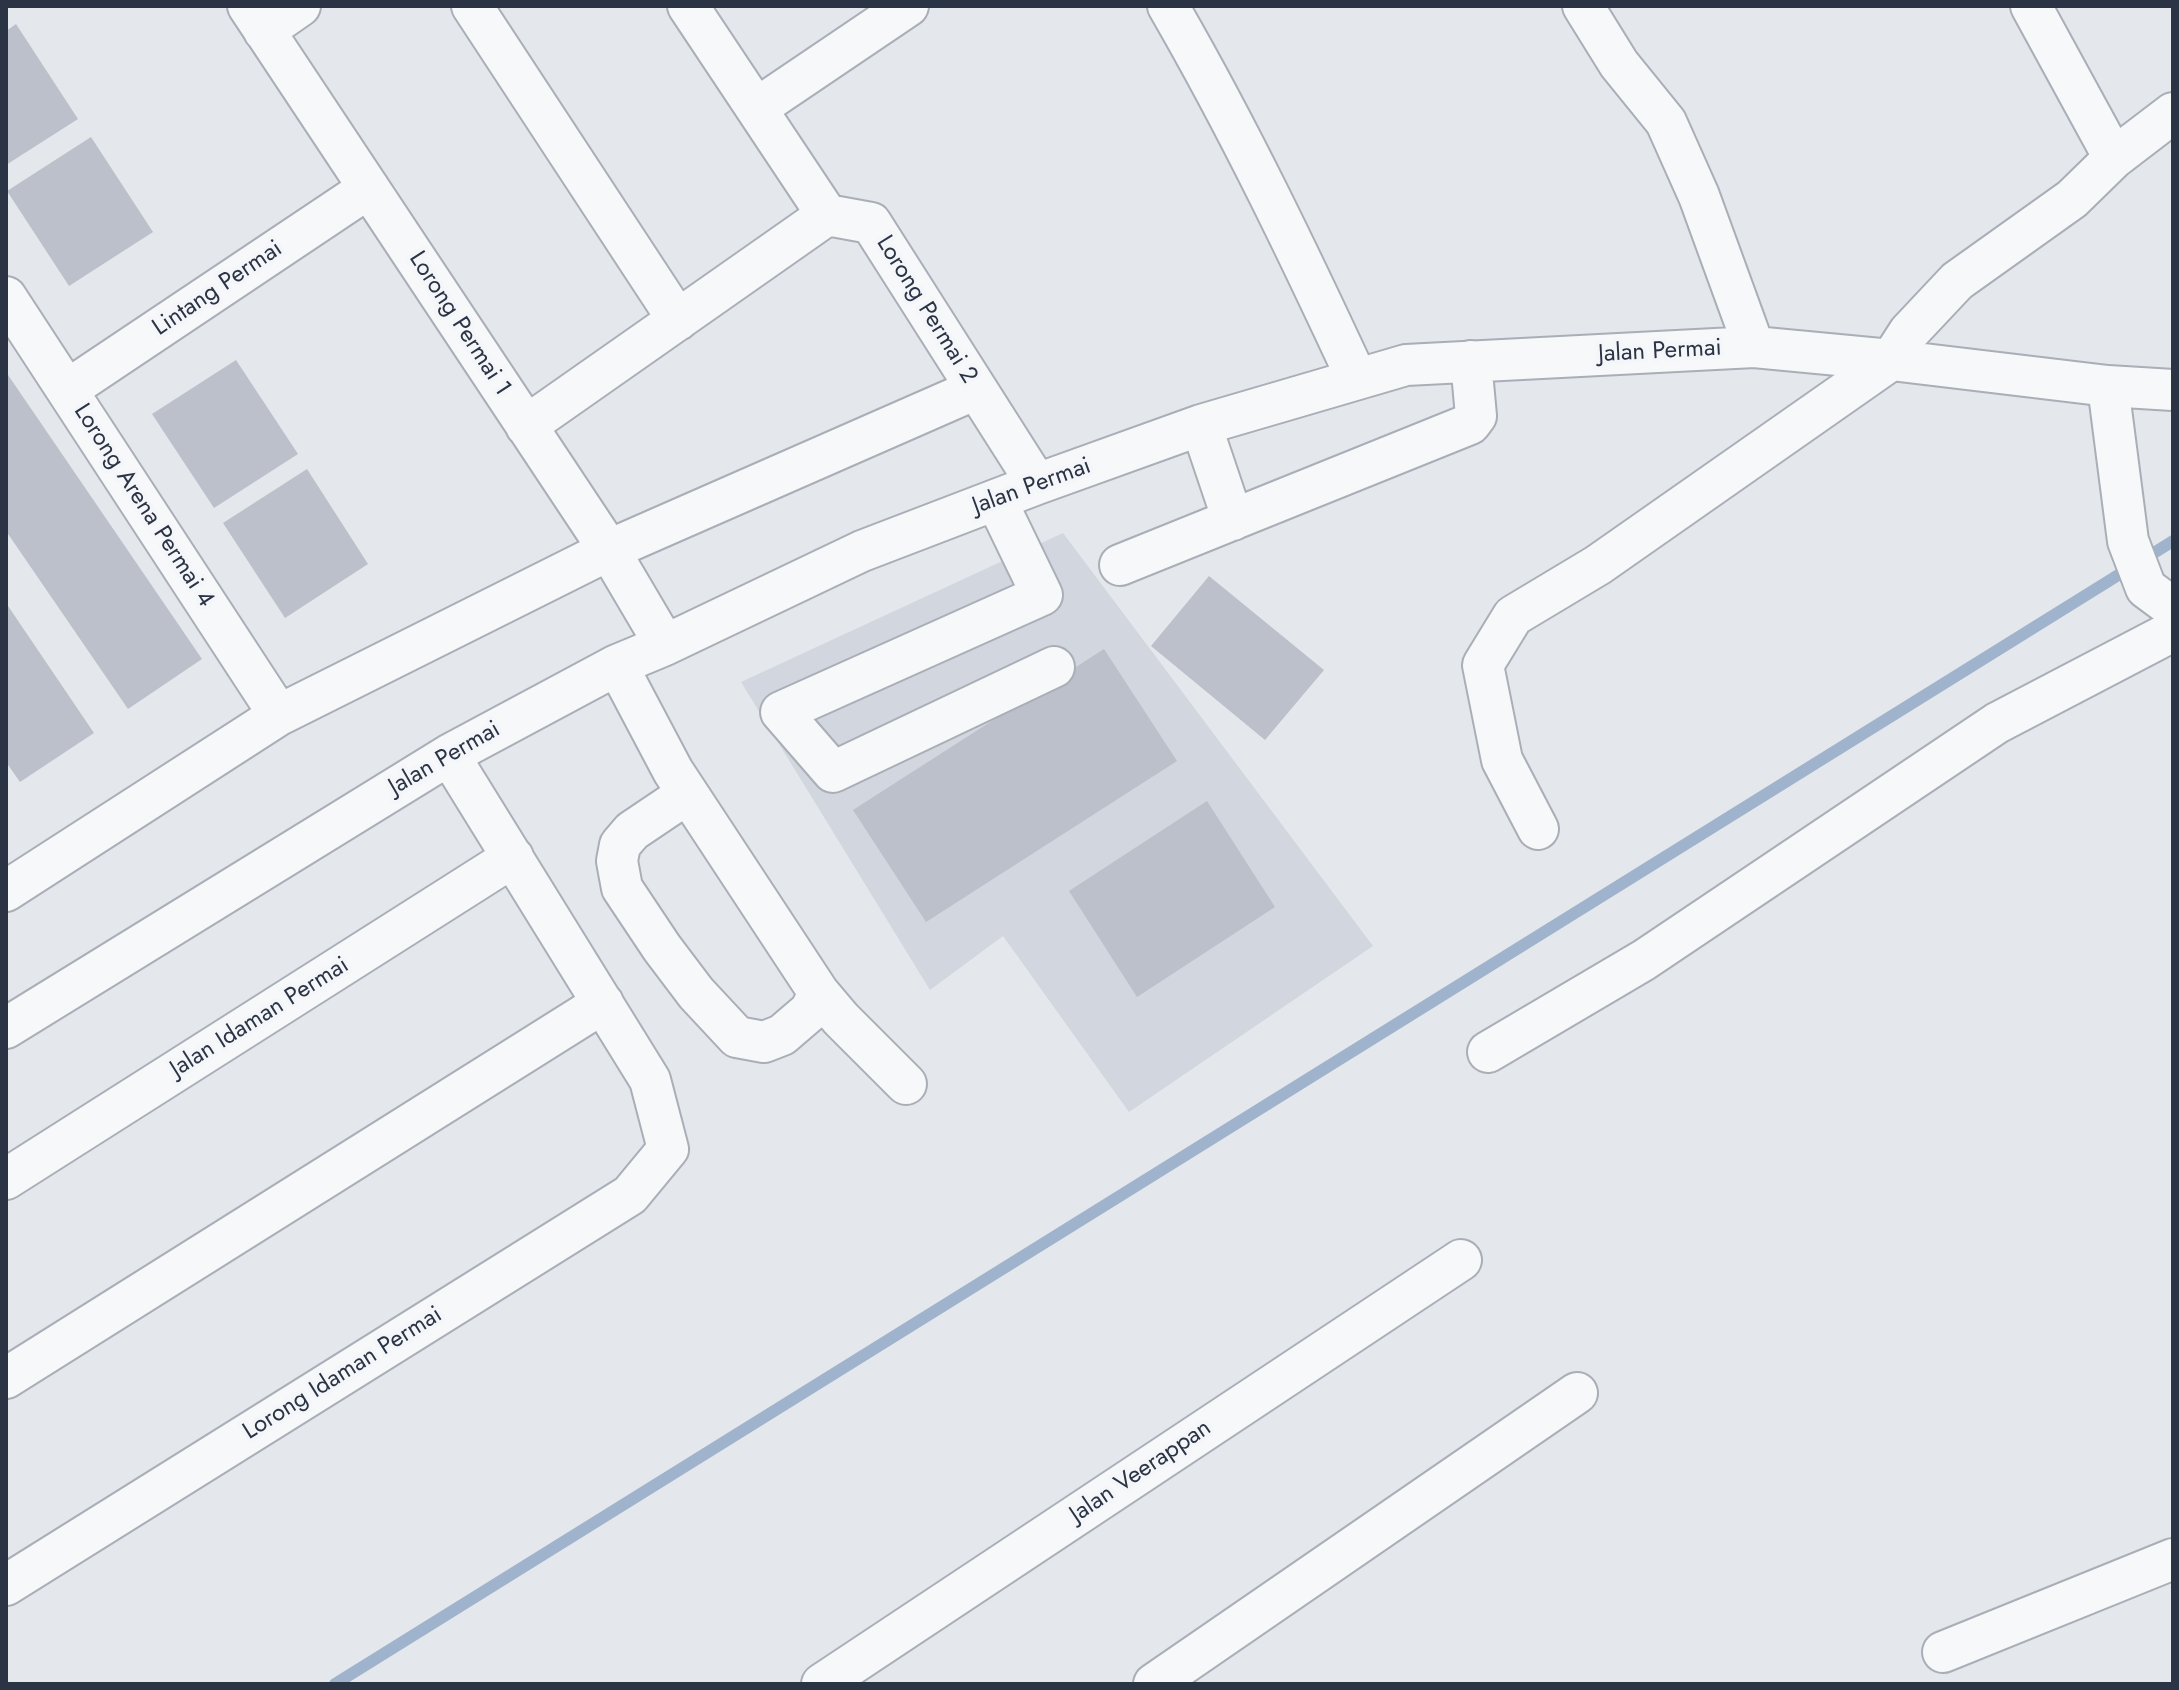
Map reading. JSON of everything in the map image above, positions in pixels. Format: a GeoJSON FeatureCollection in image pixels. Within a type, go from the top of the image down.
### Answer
{"type":"FeatureCollection","features":[{"type":"Feature","properties":{"kind":"street"},"geometry":{"type":"LineString","coordinates":[[256,18],[300,6]]}},
{"type":"Feature","properties":{"kind":"street"},"geometry":{"type":"LineString","coordinates":[[472,6],[678,320]]}},
{"type":"Feature","properties":{"kind":"street"},"geometry":{"type":"LineString","coordinates":[[526,426],[827,215],[688,6]]}},
{"type":"Feature","properties":{"kind":"street"},"geometry":{"type":"LineString","coordinates":[[757,108],[908,6]]}},
{"type":"Feature","properties":{"kind":"street"},"geometry":{"type":"LineString","coordinates":[[1168,6],[1221,98],[1305,266],[1357,379]]}},
{"type":"Feature","properties":{"kind":"street"},"geometry":{"type":"LineString","coordinates":[[1583,6],[1619,64],[1666,122],[1699,196],[1754,347]]}},
{"type":"Feature","properties":{"kind":"street"},"geometry":{"type":"LineString","coordinates":[[2031,6],[2114,158]]}},
{"type":"Feature","properties":{"kind":"street","name":"Lorong Permai 1"},"geometry":{"type":"LineString","coordinates":[[256,18],[609,550],[665,645]]}},
{"type":"Feature","properties":{"kind":"street"},"geometry":{"type":"LineString","coordinates":[[1538,829],[1502,760],[1483,665],[1513,616],[1598,565],[1891,360],[1909,332],[1957,281],[2072,199],[2114,158],[2173,113]]}},
{"type":"Feature","properties":{"kind":"street","name":"Lintang Permai"},"geometry":{"type":"LineString","coordinates":[[67,390],[369,188]]}},
{"type":"Feature","properties":{"kind":"street","name":"Lorong Permai 2"},"geometry":{"type":"LineString","coordinates":[[827,215],[871,223],[1037,484]]}},
{"type":"Feature","properties":{"kind":"street","name":"Lorong Arena Permai 4"},"geometry":{"type":"LineString","coordinates":[[6,297],[279,715]]}},
{"type":"Feature","properties":{"kind":"street","name":"Jalan Permai"},"geometry":{"type":"LineString","coordinates":[[6,1028],[449,755],[617,665],[862,551],[1201,425],[1357,379],[1406,365],[1754,347],[2108,386],[2173,390]]}},
{"type":"Feature","properties":{"kind":"street"},"geometry":{"type":"LineString","coordinates":[[1120,565],[1470,424],[1476,416],[1471,361]]}},
{"type":"Feature","properties":{"kind":"street"},"geometry":{"type":"LineString","coordinates":[[2108,386],[2128,541],[2160,598]]}},
{"type":"Feature","properties":{"kind":"street"},"geometry":{"type":"LineString","coordinates":[[11,877],[279,715],[609,550],[976,389]]}},
{"type":"Feature","properties":{"kind":"street"},"geometry":{"type":"LineString","coordinates":[[1201,425],[1233,520]]}},
{"type":"Feature","properties":{"kind":"street"},"geometry":{"type":"LineString","coordinates":[[996,500],[1042,595],[781,712],[833,772],[1054,667]]}},
{"type":"Feature","properties":{"kind":"street"},"geometry":{"type":"LineString","coordinates":[[1488,1052],[1644,960],[1997,723],[2173,631]]}},
{"type":"Feature","properties":{"kind":"street"},"geometry":{"type":"LineString","coordinates":[[617,665],[687,794],[819,993],[906,1084]]}},
{"type":"Feature","properties":{"kind":"street"},"geometry":{"type":"LineString","coordinates":[[6,1378],[603,1003],[449,755]]}},
{"type":"Feature","properties":{"kind":"street"},"geometry":{"type":"LineString","coordinates":[[687,794],[632,831],[620,845],[617,861],[622,888],[696,993],[737,1037],[764,1042],[782,1035],[810,1011],[819,993]]}},
{"type":"Feature","properties":{"kind":"street","name":"Jalan Idaman Permai"},"geometry":{"type":"LineString","coordinates":[[6,1179],[513,857]]}},
{"type":"Feature","properties":{"kind":"street","name":"Lorong Idaman Permai"},"geometry":{"type":"LineString","coordinates":[[6,1585],[630,1195],[668,1149],[650,1080],[603,1003]]}},
{"type":"Feature","properties":{"kind":"street","name":"Jalan Veerappan"},"geometry":{"type":"LineString","coordinates":[[822,1684],[1461,1260]]}},
{"type":"Feature","properties":{"kind":"street"},"geometry":{"type":"LineString","coordinates":[[1154,1684],[1577,1393]]}},
{"type":"Feature","properties":{"kind":"street"},"geometry":{"type":"LineString","coordinates":[[1943,1652],[2173,1559]]}},
{"type":"Feature","properties":{"kind":"shaded area"},"geometry":{"type":"Polygon","coordinates":[[[1063,533],[1373,946],[1129,1112],[1003,936],[930,990],[741,682],[1063,533]]]}},
{"type":"Feature","properties":{"kind":"building"},"geometry":{"type":"Polygon","coordinates":[[[16,24],[78,119],[6,165],[6,31],[16,24]]]}},
{"type":"Feature","properties":{"kind":"building"},"geometry":{"type":"Polygon","coordinates":[[[91,137],[153,232],[69,286],[7,191],[91,137]]]}},
{"type":"Feature","properties":{"kind":"building"},"geometry":{"type":"Polygon","coordinates":[[[236,360],[298,454],[214,508],[152,414],[236,360]]]}},
{"type":"Feature","properties":{"kind":"building"},"geometry":{"type":"Polygon","coordinates":[[[6,372],[202,659],[128,709],[6,531],[6,372]]]}},
{"type":"Feature","properties":{"kind":"building"},"geometry":{"type":"Polygon","coordinates":[[[307,469],[368,564],[285,618],[223,523],[307,469]]]}},
{"type":"Feature","properties":{"kind":"building"},"geometry":{"type":"Polygon","coordinates":[[[1209,576],[1324,670],[1265,740],[1151,646],[1209,576]]]}},
{"type":"Feature","properties":{"kind":"building"},"geometry":{"type":"Polygon","coordinates":[[[6,603],[94,733],[20,782],[6,762],[6,603]]]}},
{"type":"Feature","properties":{"kind":"building"},"geometry":{"type":"Polygon","coordinates":[[[1104,649],[1177,761],[926,922],[853,810],[1104,649]]]}},
{"type":"Feature","properties":{"kind":"building"},"geometry":{"type":"Polygon","coordinates":[[[1207,801],[1275,907],[1137,997],[1069,891],[1207,801]]]}},
{"type":"Feature","properties":{"kind":"waterway"},"geometry":{"type":"LineString","coordinates":[[335,1684],[2173,541]]}}]}
